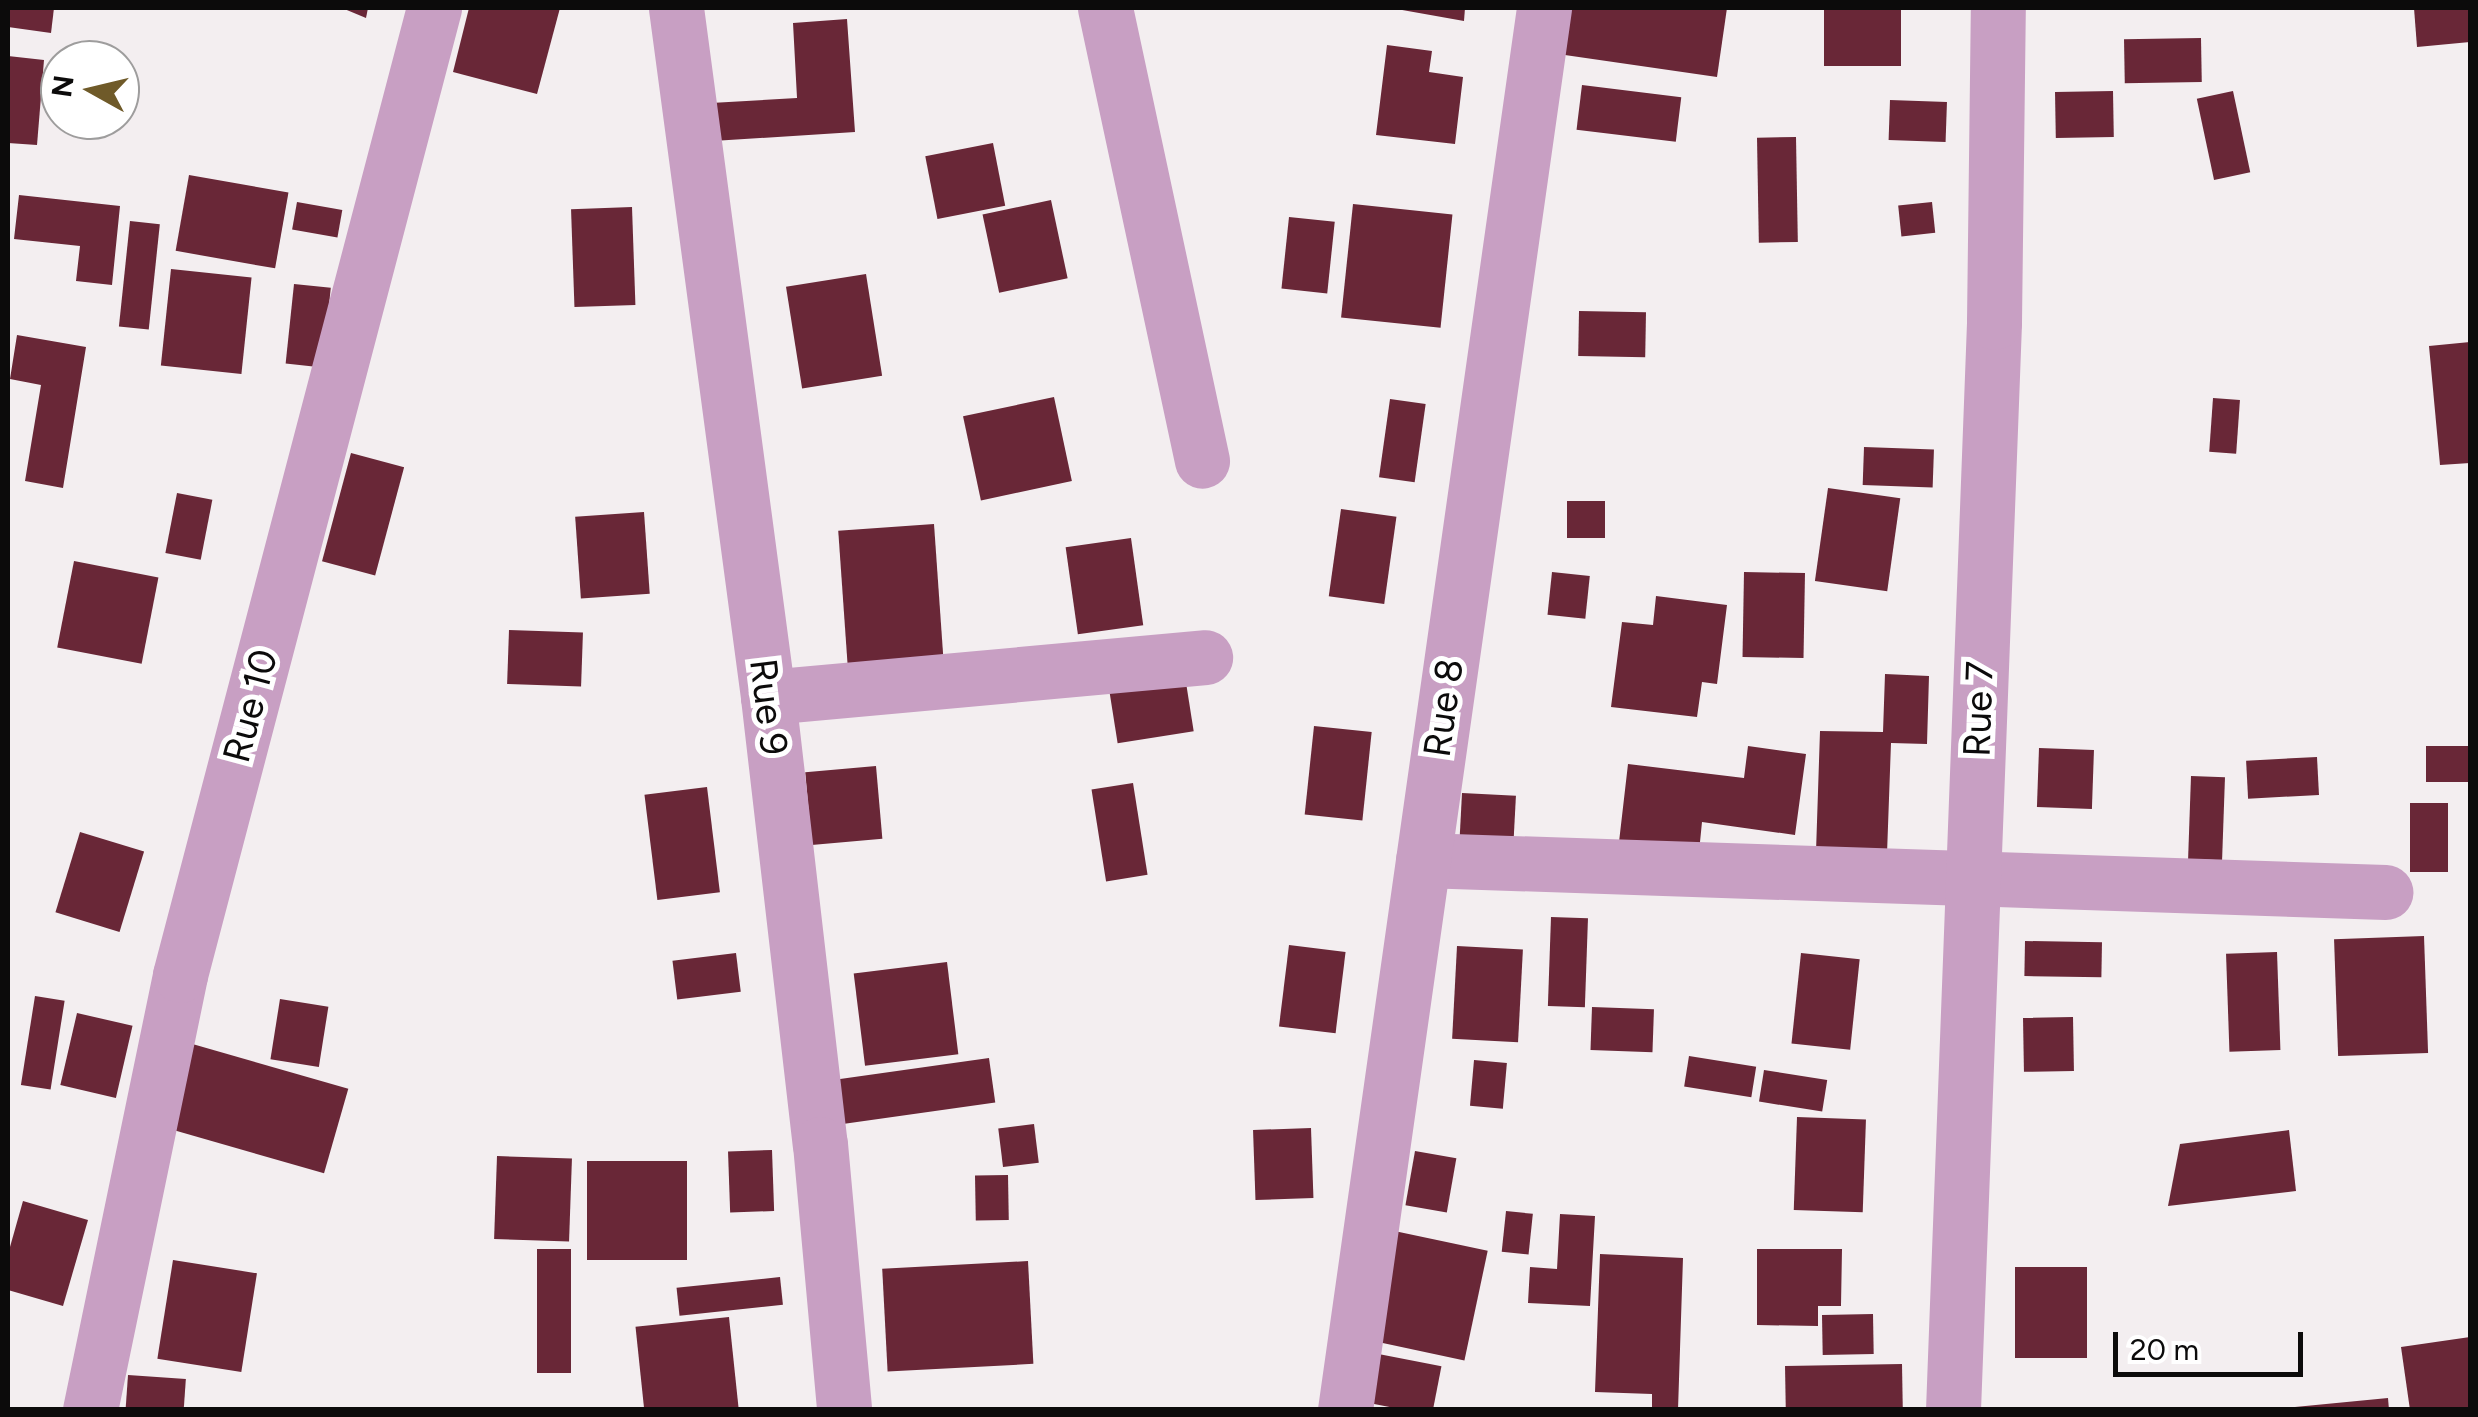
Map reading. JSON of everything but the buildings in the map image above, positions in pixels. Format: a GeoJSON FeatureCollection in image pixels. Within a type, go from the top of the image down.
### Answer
{"type":"FeatureCollection","features":[{"type":"Feature","properties":{"kind":"street","name":"Rue 10"},"geometry":{"type":"LineString","coordinates":[[90,1410],[180,976],[434,8]]}},
{"type":"Feature","properties":{"kind":"street","name":"Rue 9"},"geometry":{"type":"LineString","coordinates":[[676,8],[768,698],[844,1410]]}},
{"type":"Feature","properties":{"kind":"street"},"geometry":{"type":"LineString","coordinates":[[1105,8],[1202,461]]}},
{"type":"Feature","properties":{"kind":"street","name":"Rue 8"},"geometry":{"type":"LineString","coordinates":[[1345,1410],[1544,8]]}},
{"type":"Feature","properties":{"kind":"street","name":"Rue 7"},"geometry":{"type":"LineString","coordinates":[[1952,1410],[1994,322],[1998,8]]}},
{"type":"Feature","properties":{"kind":"street"},"geometry":{"type":"LineString","coordinates":[[768,698],[1205,657]]}},
{"type":"Feature","properties":{"kind":"street"},"geometry":{"type":"LineString","coordinates":[[1423,860],[2385,892]]}}]}
